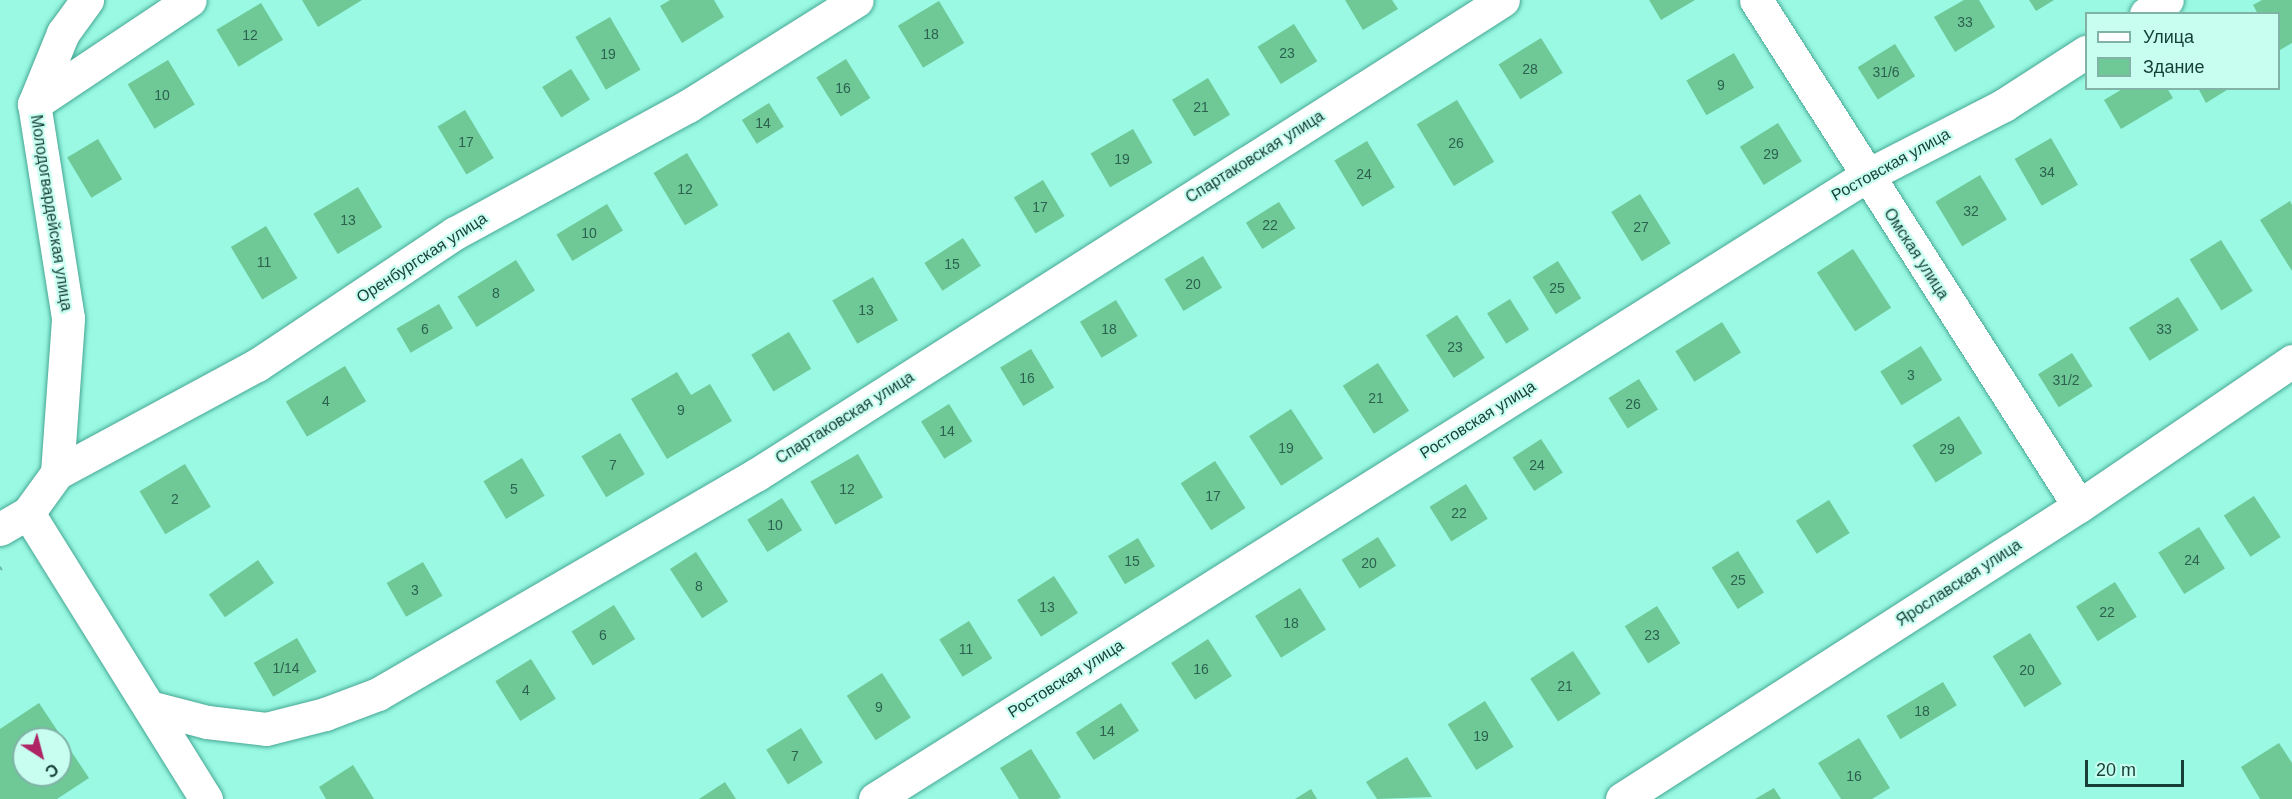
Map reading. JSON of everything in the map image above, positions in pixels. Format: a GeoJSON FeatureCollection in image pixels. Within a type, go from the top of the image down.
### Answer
{"type":"FeatureCollection","features":[{"type":"Feature","properties":{"kind":"street"},"geometry":{"type":"LineString","coordinates":[[34,104],[63,33],[87,0]]}},
{"type":"Feature","properties":{"kind":"street","name":"Молодогвардейская улица"},"geometry":{"type":"LineString","coordinates":[[57,473],[68,318],[34,104],[190,0]]}},
{"type":"Feature","properties":{"kind":"street","name":"Оренбургская улица"},"geometry":{"type":"LineString","coordinates":[[0,530],[28,513],[57,473],[257,365],[455,233],[688,106],[857,0]]}},
{"type":"Feature","properties":{"kind":"street","name":"Спартаковская улица"},"geometry":{"type":"LineString","coordinates":[[149,707],[207,722],[266,729],[325,714],[378,693],[756,474],[1503,0]]}},
{"type":"Feature","properties":{"kind":"street","name":"Омская улица"},"geometry":{"type":"LineString","coordinates":[[1756,0],[1866,176],[2079,506]]}},
{"type":"Feature","properties":{"kind":"street"},"geometry":{"type":"LineString","coordinates":[[2149,12],[2167,0]]}},
{"type":"Feature","properties":{"kind":"street","name":"Ростовская улица"},"geometry":{"type":"LineString","coordinates":[[875,799],[1866,176],[2004,105],[2085,53]]}},
{"type":"Feature","properties":{"kind":"street","name":"Ярославская улица"},"geometry":{"type":"LineString","coordinates":[[1622,799],[2079,506],[2292,361]]}},
{"type":"Feature","properties":{"kind":"street"},"geometry":{"type":"LineString","coordinates":[[28,513],[206,799]]}},
{"type":"Feature","properties":{"kind":"building"},"geometry":{"type":"Polygon","coordinates":[[[302,0],[362,0],[318,27],[302,0]]]}},
{"type":"Feature","properties":{"kind":"building"},"geometry":{"type":"Polygon","coordinates":[[[670,0],[714,0],[724,17],[682,43],[660,6],[670,0]]]}},
{"type":"Feature","properties":{"kind":"building"},"geometry":{"type":"Polygon","coordinates":[[[1345,0],[1392,0],[1398,9],[1363,30],[1345,0]]]}},
{"type":"Feature","properties":{"kind":"building"},"geometry":{"type":"Polygon","coordinates":[[[1649,0],[1695,0],[1661,20],[1649,0]]]}},
{"type":"Feature","properties":{"kind":"building"},"geometry":{"type":"Polygon","coordinates":[[[1964,0],[1979,0],[1995,27],[1955,52],[1934,17],[1964,0]]]}},
{"type":"Feature","properties":{"kind":"building"},"geometry":{"type":"Polygon","coordinates":[[[2029,0],[2054,0],[2036,11],[2029,0]]]}},
{"type":"Feature","properties":{"kind":"building"},"geometry":{"type":"Polygon","coordinates":[[[2262,0],[2292,0],[2292,43],[2280,50],[2280,12],[2257,12],[2253,5],[2262,0]]]}},
{"type":"Feature","properties":{"kind":"building"},"geometry":{"type":"Polygon","coordinates":[[[939,1],[964,43],[923,68],[898,26],[939,1]]]}},
{"type":"Feature","properties":{"kind":"building"},"geometry":{"type":"Polygon","coordinates":[[[261,3],[283,40],[239,67],[216,30],[261,3]]]}},
{"type":"Feature","properties":{"kind":"building"},"geometry":{"type":"Polygon","coordinates":[[[610,17],[640,70],[606,90],[575,37],[610,17]]]}},
{"type":"Feature","properties":{"kind":"building"},"geometry":{"type":"Polygon","coordinates":[[[1294,24],[1317,61],[1281,84],[1258,47],[1294,24]]]}},
{"type":"Feature","properties":{"kind":"building"},"geometry":{"type":"Polygon","coordinates":[[[1541,38],[1563,73],[1520,99],[1499,64],[1541,38]]]}},
{"type":"Feature","properties":{"kind":"building"},"geometry":{"type":"Polygon","coordinates":[[[1895,44],[1915,76],[1878,100],[1858,67],[1895,44]]]}},
{"type":"Feature","properties":{"kind":"building"},"geometry":{"type":"Polygon","coordinates":[[[1734,53],[1754,88],[1706,115],[1686,80],[1734,53]]]}},
{"type":"Feature","properties":{"kind":"building"},"geometry":{"type":"Polygon","coordinates":[[[846,59],[870,98],[841,117],[816,78],[846,59]]]}},
{"type":"Feature","properties":{"kind":"building"},"geometry":{"type":"Polygon","coordinates":[[[168,60],[195,105],[154,129],[128,84],[168,60]]]}},
{"type":"Feature","properties":{"kind":"building"},"geometry":{"type":"Polygon","coordinates":[[[571,69],[590,100],[561,118],[542,87],[571,69]]]}},
{"type":"Feature","properties":{"kind":"building"},"geometry":{"type":"Polygon","coordinates":[[[1208,78],[1230,115],[1194,136],[1172,100],[1208,78]]]}},
{"type":"Feature","properties":{"kind":"building"},"geometry":{"type":"Polygon","coordinates":[[[2121,90],[2168,90],[2173,98],[2121,129],[2104,100],[2121,90]]]}},
{"type":"Feature","properties":{"kind":"building"},"geometry":{"type":"Polygon","coordinates":[[[2199,90],[2227,90],[2206,103],[2199,90]]]}},
{"type":"Feature","properties":{"kind":"building"},"geometry":{"type":"Polygon","coordinates":[[[1457,100],[1494,162],[1454,186],[1417,124],[1457,100]]]}},
{"type":"Feature","properties":{"kind":"building"},"geometry":{"type":"Polygon","coordinates":[[[769,103],[784,127],[757,144],[742,120],[769,103]]]}},
{"type":"Feature","properties":{"kind":"building"},"geometry":{"type":"Polygon","coordinates":[[[465,110],[494,158],[466,174],[438,126],[465,110]]]}},
{"type":"Feature","properties":{"kind":"building"},"geometry":{"type":"Polygon","coordinates":[[[1778,123],[1802,161],[1764,185],[1740,147],[1778,123]]]}},
{"type":"Feature","properties":{"kind":"building"},"geometry":{"type":"Polygon","coordinates":[[[1133,129],[1152,163],[1110,187],[1091,154],[1133,129]]]}},
{"type":"Feature","properties":{"kind":"building"},"geometry":{"type":"Polygon","coordinates":[[[2051,138],[2078,185],[2042,206],[2015,159],[2051,138]]]}},
{"type":"Feature","properties":{"kind":"building"},"geometry":{"type":"Polygon","coordinates":[[[98,139],[122,179],[91,198],[67,158],[98,139]]]}},
{"type":"Feature","properties":{"kind":"building"},"geometry":{"type":"Polygon","coordinates":[[[1367,141],[1395,187],[1362,207],[1334,161],[1367,141]]]}},
{"type":"Feature","properties":{"kind":"building"},"geometry":{"type":"Polygon","coordinates":[[[687,153],[718,205],[685,225],[654,173],[687,153]]]}},
{"type":"Feature","properties":{"kind":"building"},"geometry":{"type":"Polygon","coordinates":[[[1980,175],[2007,220],[1962,246],[1935,202],[1980,175]]]}},
{"type":"Feature","properties":{"kind":"building"},"geometry":{"type":"Polygon","coordinates":[[[1043,180],[1065,216],[1035,234],[1014,198],[1043,180]]]}},
{"type":"Feature","properties":{"kind":"building"},"geometry":{"type":"Polygon","coordinates":[[[358,187],[382,227],[338,254],[313,214],[358,187]]]}},
{"type":"Feature","properties":{"kind":"building"},"geometry":{"type":"Polygon","coordinates":[[[1640,194],[1671,243],[1642,261],[1611,212],[1640,194]]]}},
{"type":"Feature","properties":{"kind":"building"},"geometry":{"type":"Polygon","coordinates":[[[2290,201],[2292,205],[2292,271],[2260,220],[2290,201]]]}},
{"type":"Feature","properties":{"kind":"building"},"geometry":{"type":"Polygon","coordinates":[[[1279,202],[1295,228],[1262,249],[1246,223],[1279,202]]]}},
{"type":"Feature","properties":{"kind":"building"},"geometry":{"type":"Polygon","coordinates":[[[607,204],[623,231],[572,261],[556,234],[607,204]]]}},
{"type":"Feature","properties":{"kind":"building"},"geometry":{"type":"Polygon","coordinates":[[[266,226],[297,278],[262,299],[231,247],[266,226]]]}},
{"type":"Feature","properties":{"kind":"building"},"geometry":{"type":"Polygon","coordinates":[[[963,238],[981,266],[942,291],[924,263],[963,238]]]}},
{"type":"Feature","properties":{"kind":"building"},"geometry":{"type":"Polygon","coordinates":[[[2221,240],[2253,291],[2221,310],[2190,260],[2221,240]]]}},
{"type":"Feature","properties":{"kind":"building"},"geometry":{"type":"Polygon","coordinates":[[[1853,249],[1891,308],[1855,331],[1817,272],[1853,249]]]}},
{"type":"Feature","properties":{"kind":"building"},"geometry":{"type":"Polygon","coordinates":[[[1203,256],[1222,288],[1183,311],[1164,279],[1203,256]]]}},
{"type":"Feature","properties":{"kind":"building"},"geometry":{"type":"Polygon","coordinates":[[[516,260],[535,291],[477,327],[457,297],[516,260]]]}},
{"type":"Feature","properties":{"kind":"building"},"geometry":{"type":"Polygon","coordinates":[[[1558,261],[1581,298],[1556,314],[1533,277],[1558,261]]]}},
{"type":"Feature","properties":{"kind":"building"},"geometry":{"type":"Polygon","coordinates":[[[873,277],[898,320],[857,344],[832,300],[873,277]]]}},
{"type":"Feature","properties":{"kind":"building"},"geometry":{"type":"Polygon","coordinates":[[[2178,297],[2199,330],[2149,361],[2129,328],[2178,297]]]}},
{"type":"Feature","properties":{"kind":"building"},"geometry":{"type":"Polygon","coordinates":[[[1510,299],[1529,330],[1506,344],[1487,313],[1510,299]]]}},
{"type":"Feature","properties":{"kind":"building"},"geometry":{"type":"Polygon","coordinates":[[[1116,300],[1138,336],[1102,358],[1080,322],[1116,300]]]}},
{"type":"Feature","properties":{"kind":"building"},"geometry":{"type":"Polygon","coordinates":[[[439,304],[453,328],[411,353],[397,328],[439,304]]]}},
{"type":"Feature","properties":{"kind":"building"},"geometry":{"type":"Polygon","coordinates":[[[1457,315],[1485,358],[1454,378],[1426,335],[1457,315]]]}},
{"type":"Feature","properties":{"kind":"building"},"geometry":{"type":"Polygon","coordinates":[[[1722,322],[1741,353],[1694,382],[1675,351],[1722,322]]]}},
{"type":"Feature","properties":{"kind":"building"},"geometry":{"type":"Polygon","coordinates":[[[789,332],[811,369],[773,392],[751,355],[789,332]]]}},
{"type":"Feature","properties":{"kind":"building"},"geometry":{"type":"Polygon","coordinates":[[[1921,346],[1942,380],[1901,405],[1880,371],[1921,346]]]}},
{"type":"Feature","properties":{"kind":"building"},"geometry":{"type":"Polygon","coordinates":[[[1031,349],[1054,388],[1023,406],[1000,368],[1031,349]]]}},
{"type":"Feature","properties":{"kind":"building"},"geometry":{"type":"Polygon","coordinates":[[[2072,353],[2093,386],[2059,407],[2038,374],[2072,353]]]}},
{"type":"Feature","properties":{"kind":"building"},"geometry":{"type":"Polygon","coordinates":[[[1378,363],[1409,411],[1374,434],[1343,386],[1378,363]]]}},
{"type":"Feature","properties":{"kind":"building"},"geometry":{"type":"Polygon","coordinates":[[[345,366],[366,401],[307,437],[286,402],[345,366]]]}},
{"type":"Feature","properties":{"kind":"building"},"geometry":{"type":"Polygon","coordinates":[[[677,372],[691,395],[710,384],[732,421],[667,459],[631,399],[677,372]]]}},
{"type":"Feature","properties":{"kind":"building"},"geometry":{"type":"Polygon","coordinates":[[[1639,379],[1658,410],[1628,429],[1608,398],[1639,379]]]}},
{"type":"Feature","properties":{"kind":"building"},"geometry":{"type":"Polygon","coordinates":[[[949,404],[972,441],[944,459],[921,421],[949,404]]]}},
{"type":"Feature","properties":{"kind":"building"},"geometry":{"type":"Polygon","coordinates":[[[1291,409],[1323,458],[1281,486],[1249,436],[1291,409]]]}},
{"type":"Feature","properties":{"kind":"building"},"geometry":{"type":"Polygon","coordinates":[[[1959,416],[1982,453],[1936,482],[1912,445],[1959,416]]]}},
{"type":"Feature","properties":{"kind":"building"},"geometry":{"type":"Polygon","coordinates":[[[620,433],[645,474],[606,497],[581,456],[620,433]]]}},
{"type":"Feature","properties":{"kind":"building"},"geometry":{"type":"Polygon","coordinates":[[[1541,439],[1563,473],[1534,491],[1512,458],[1541,439]]]}},
{"type":"Feature","properties":{"kind":"building"},"geometry":{"type":"Polygon","coordinates":[[[858,454],[883,497],[835,525],[810,482],[858,454]]]}},
{"type":"Feature","properties":{"kind":"building"},"geometry":{"type":"Polygon","coordinates":[[[522,458],[545,496],[506,519],[483,481],[522,458]]]}},
{"type":"Feature","properties":{"kind":"building"},"geometry":{"type":"Polygon","coordinates":[[[1215,461],[1245,508],[1211,530],[1181,483],[1215,461]]]}},
{"type":"Feature","properties":{"kind":"building"},"geometry":{"type":"Polygon","coordinates":[[[185,464],[211,507],[165,534],[140,491],[185,464]]]}},
{"type":"Feature","properties":{"kind":"building"},"geometry":{"type":"Polygon","coordinates":[[[1466,484],[1488,519],[1451,542],[1430,507],[1466,484]]]}},
{"type":"Feature","properties":{"kind":"building"},"geometry":{"type":"Polygon","coordinates":[[[2254,496],[2281,537],[2250,557],[2224,516],[2254,496]]]}},
{"type":"Feature","properties":{"kind":"building"},"geometry":{"type":"Polygon","coordinates":[[[782,498],[802,530],[767,552],[747,520],[782,498]]]}},
{"type":"Feature","properties":{"kind":"building"},"geometry":{"type":"Polygon","coordinates":[[[1829,500],[1850,533],[1817,554],[1796,521],[1829,500]]]}},
{"type":"Feature","properties":{"kind":"building"},"geometry":{"type":"Polygon","coordinates":[[[2199,527],[2225,569],[2184,594],[2158,552],[2199,527]]]}},
{"type":"Feature","properties":{"kind":"building"},"geometry":{"type":"Polygon","coordinates":[[[1378,537],[1396,566],[1360,589],[1342,560],[1378,537]]]}},
{"type":"Feature","properties":{"kind":"building"},"geometry":{"type":"Polygon","coordinates":[[[1138,538],[1155,566],[1125,584],[1108,556],[1138,538]]]}},
{"type":"Feature","properties":{"kind":"building"},"geometry":{"type":"Polygon","coordinates":[[[1738,551],[1764,593],[1738,609],[1712,567],[1738,551]]]}},
{"type":"Feature","properties":{"kind":"building"},"geometry":{"type":"Polygon","coordinates":[[[696,552],[728,601],[702,618],[670,569],[696,552]]]}},
{"type":"Feature","properties":{"kind":"building"},"geometry":{"type":"Polygon","coordinates":[[[258,560],[274,583],[225,617],[209,594],[258,560]]]}},
{"type":"Feature","properties":{"kind":"building"},"geometry":{"type":"Polygon","coordinates":[[[423,562],[442,596],[406,617],[387,583],[423,562]]]}},
{"type":"Feature","properties":{"kind":"building"},"geometry":{"type":"Polygon","coordinates":[[[1054,576],[1078,613],[1041,637],[1017,600],[1054,576]]]}},
{"type":"Feature","properties":{"kind":"building"},"geometry":{"type":"Polygon","coordinates":[[[2115,582],[2137,617],[2098,641],[2076,606],[2115,582]]]}},
{"type":"Feature","properties":{"kind":"building"},"geometry":{"type":"Polygon","coordinates":[[[1300,588],[1326,630],[1281,658],[1255,616],[1300,588]]]}},
{"type":"Feature","properties":{"kind":"building"},"geometry":{"type":"Polygon","coordinates":[[[614,605],[635,639],[593,665],[572,631],[614,605]]]}},
{"type":"Feature","properties":{"kind":"building"},"geometry":{"type":"Polygon","coordinates":[[[1657,606],[1680,643],[1648,663],[1625,626],[1657,606]]]}},
{"type":"Feature","properties":{"kind":"building"},"geometry":{"type":"Polygon","coordinates":[[[969,621],[992,658],[963,677],[939,640],[969,621]]]}},
{"type":"Feature","properties":{"kind":"building"},"geometry":{"type":"Polygon","coordinates":[[[2030,633],[2062,684],[2024,707],[1993,656],[2030,633]]]}},
{"type":"Feature","properties":{"kind":"building"},"geometry":{"type":"Polygon","coordinates":[[[297,638],[316,672],[273,697],[254,663],[297,638]]]}},
{"type":"Feature","properties":{"kind":"building"},"geometry":{"type":"Polygon","coordinates":[[[1208,639],[1232,676],[1195,700],[1171,663],[1208,639]]]}},
{"type":"Feature","properties":{"kind":"building"},"geometry":{"type":"Polygon","coordinates":[[[1573,651],[1601,694],[1558,722],[1530,679],[1573,651]]]}},
{"type":"Feature","properties":{"kind":"building"},"geometry":{"type":"Polygon","coordinates":[[[531,659],[556,699],[520,721],[495,681],[531,659]]]}},
{"type":"Feature","properties":{"kind":"building"},"geometry":{"type":"Polygon","coordinates":[[[882,673],[911,717],[876,740],[847,696],[882,673]]]}},
{"type":"Feature","properties":{"kind":"building"},"geometry":{"type":"Polygon","coordinates":[[[1943,682],[1957,705],[1900,739],[1886,716],[1943,682]]]}},
{"type":"Feature","properties":{"kind":"building"},"geometry":{"type":"Polygon","coordinates":[[[1485,701],[1514,747],[1476,770],[1448,724],[1485,701]]]}},
{"type":"Feature","properties":{"kind":"building"},"geometry":{"type":"Polygon","coordinates":[[[39,703],[55,727],[12,727],[12,787],[72,787],[72,752],[89,778],[57,799],[0,799],[0,729],[39,703]]]}},
{"type":"Feature","properties":{"kind":"building"},"geometry":{"type":"Polygon","coordinates":[[[1121,703],[1139,731],[1094,760],[1076,732],[1121,703]]]}},
{"type":"Feature","properties":{"kind":"building"},"geometry":{"type":"Polygon","coordinates":[[[801,728],[823,763],[788,784],[766,750],[801,728]]]}},
{"type":"Feature","properties":{"kind":"building"},"geometry":{"type":"Polygon","coordinates":[[[1859,738],[1890,788],[1872,799],[1841,799],[1818,763],[1859,738]]]}},
{"type":"Feature","properties":{"kind":"building"},"geometry":{"type":"Polygon","coordinates":[[[2279,743],[2292,763],[2292,799],[2260,799],[2241,767],[2279,743]]]}},
{"type":"Feature","properties":{"kind":"building"},"geometry":{"type":"Polygon","coordinates":[[[1031,749],[1061,797],[1058,799],[1019,799],[1000,768],[1031,749]]]}},
{"type":"Feature","properties":{"kind":"building"},"geometry":{"type":"Polygon","coordinates":[[[1407,757],[1432,797],[1377,799],[1366,782],[1407,757]]]}},
{"type":"Feature","properties":{"kind":"building"},"geometry":{"type":"Polygon","coordinates":[[[353,765],[374,799],[326,799],[319,787],[353,765]]]}},
{"type":"Feature","properties":{"kind":"building"},"geometry":{"type":"Polygon","coordinates":[[[725,782],[736,799],[699,799],[725,782]]]}},
{"type":"Feature","properties":{"kind":"building"},"geometry":{"type":"Polygon","coordinates":[[[1774,788],[1781,799],[1755,799],[1774,788]]]}},
{"type":"Feature","properties":{"kind":"building"},"geometry":{"type":"Polygon","coordinates":[[[1311,789],[1317,799],[1295,799],[1311,789]]]}}]}
